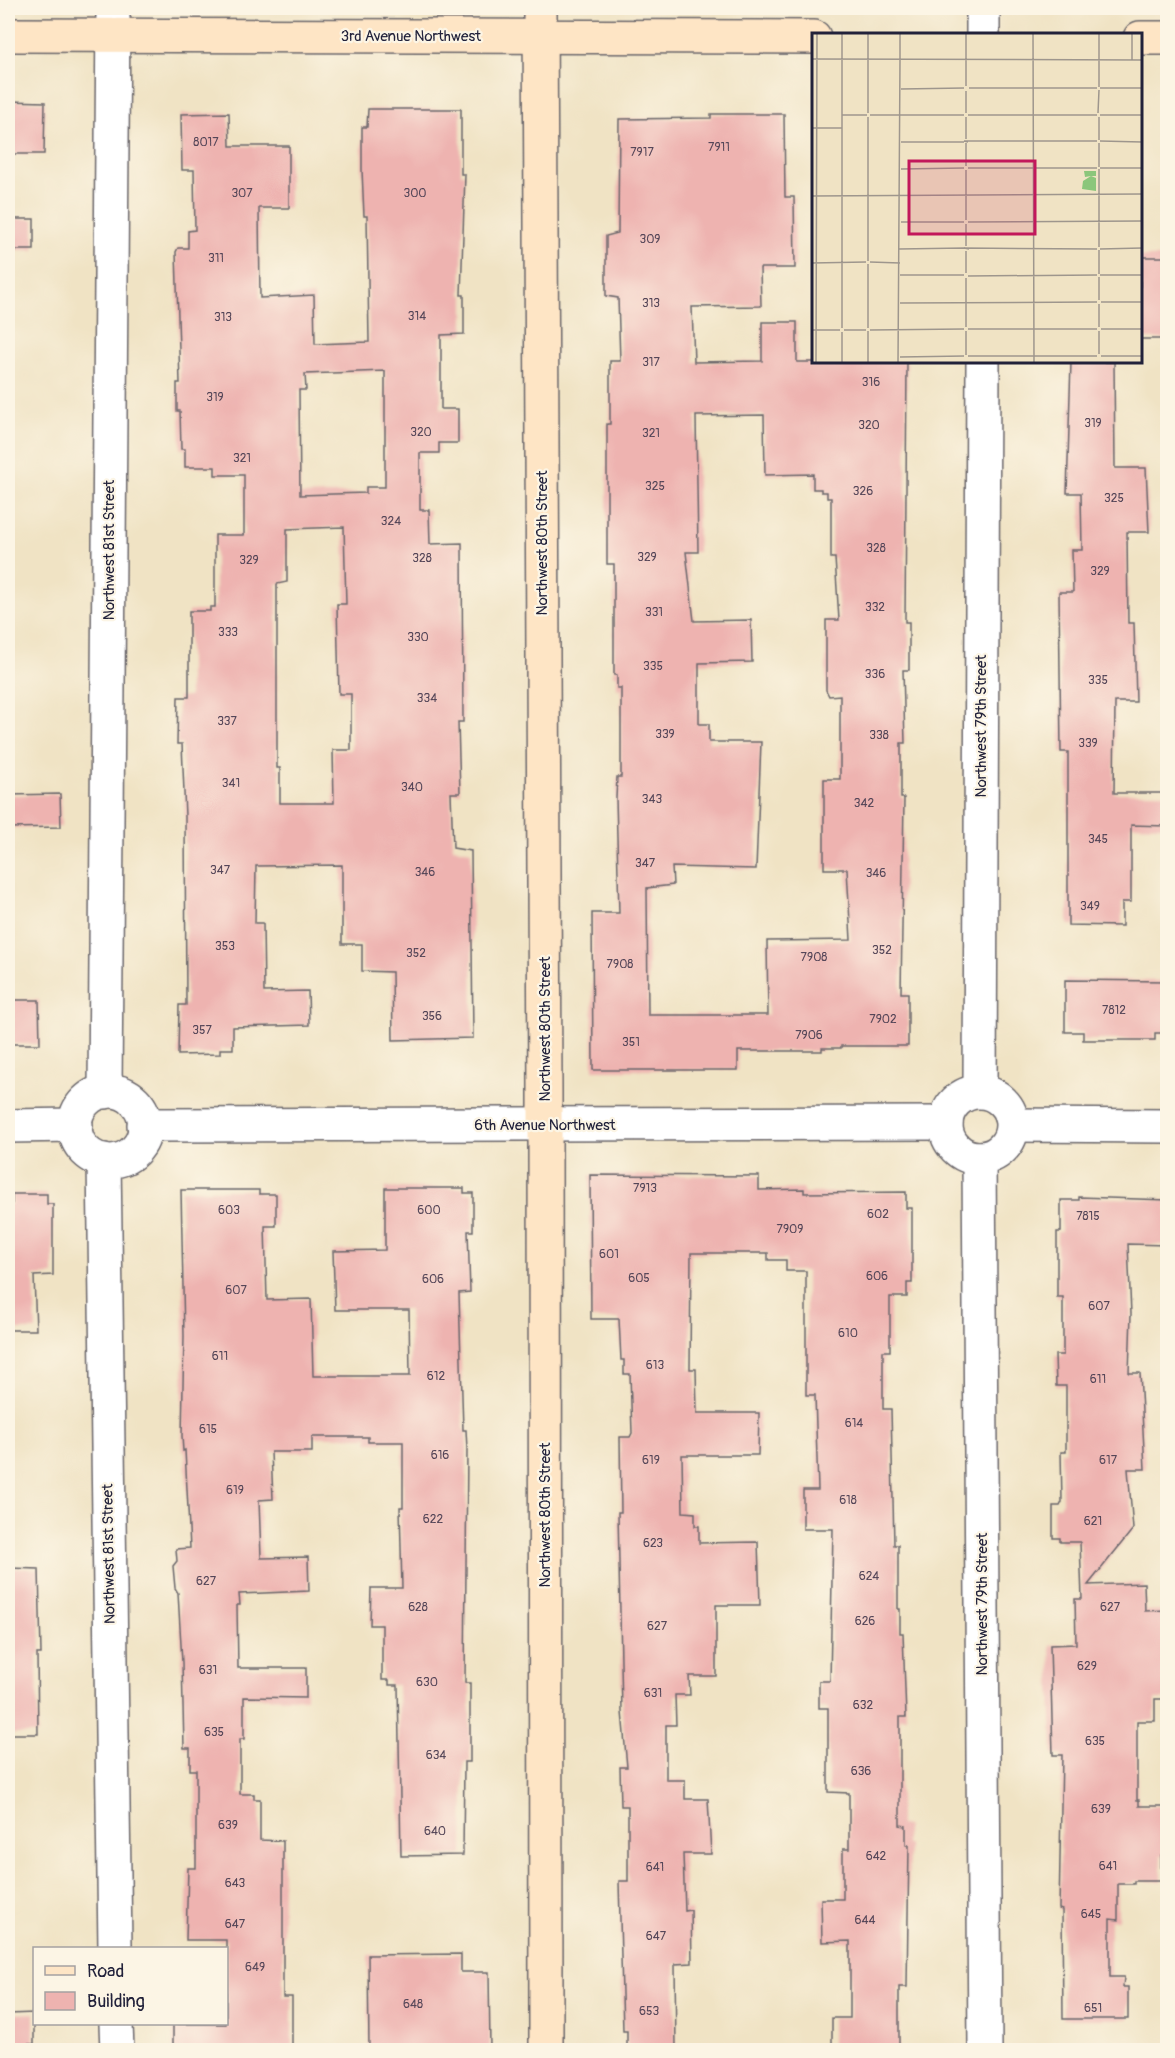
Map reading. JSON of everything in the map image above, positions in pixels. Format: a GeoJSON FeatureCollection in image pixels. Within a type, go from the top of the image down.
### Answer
{"type":"FeatureCollection","features":[{"type":"Feature","properties":{"kind":"street"},"geometry":{"type":"LineString","coordinates":[[983,8],[983,33]]}},
{"type":"Feature","properties":{"kind":"street","name":"3rd Avenue Northwest"},"geometry":{"type":"LineString","coordinates":[[8,35],[113,22],[539,22],[812,37]]}},
{"type":"Feature","properties":{"kind":"street","name":"Northwest 81st Street"},"geometry":{"type":"LineString","coordinates":[[105,1092],[113,22]]}},
{"type":"Feature","properties":{"kind":"street","name":"Northwest 80th Street"},"geometry":{"type":"LineString","coordinates":[[539,22],[545,1126],[546,2050]]}},
{"type":"Feature","properties":{"kind":"street"},"geometry":{"type":"LineString","coordinates":[[1142,38],[1167,38]]}},
{"type":"Feature","properties":{"kind":"street","name":"Northwest 79th Street"},"geometry":{"type":"LineString","coordinates":[[980,1091],[983,363]]}},
{"type":"Feature","properties":{"kind":"street"},"geometry":{"type":"LineString","coordinates":[[980,1091],[992,1094],[1001,1100],[1008,1108],[1013,1125],[1010,1139],[1004,1148],[995,1155],[979,1158],[964,1155],[955,1149],[949,1140],[946,1123],[951,1107],[959,1098],[980,1091]]}},
{"type":"Feature","properties":{"kind":"street"},"geometry":{"type":"LineString","coordinates":[[105,1092],[124,1094],[135,1101],[141,1110],[144,1125],[141,1142],[134,1151],[115,1161],[93,1156],[78,1140],[76,1116],[90,1097],[105,1092]]}},
{"type":"Feature","properties":{"kind":"street","name":"6th Avenue Northwest"},"geometry":{"type":"LineString","coordinates":[[144,1125],[545,1126],[946,1123]]}},
{"type":"Feature","properties":{"kind":"street"},"geometry":{"type":"LineString","coordinates":[[8,1126],[76,1125]]}},
{"type":"Feature","properties":{"kind":"street"},"geometry":{"type":"LineString","coordinates":[[1013,1125],[1167,1126]]}},
{"type":"Feature","properties":{"kind":"street","name":"Northwest 79th Street"},"geometry":{"type":"LineString","coordinates":[[979,1158],[985,2050]]}},
{"type":"Feature","properties":{"kind":"street","name":"Northwest 81st Street"},"geometry":{"type":"LineString","coordinates":[[104,1160],[115,1947]]}},
{"type":"Feature","properties":{"kind":"street"},"geometry":{"type":"LineString","coordinates":[[116,2025],[117,2050]]}},
{"type":"Feature","properties":{"kind":"building"},"geometry":{"type":"Polygon","coordinates":[[[8,101],[45,102],[44,154],[8,154],[8,101]]]}},
{"type":"Feature","properties":{"kind":"building"},"geometry":{"type":"Polygon","coordinates":[[[368,109],[461,109],[461,174],[465,174],[461,295],[464,295],[464,334],[441,335],[441,409],[458,409],[458,443],[439,443],[439,453],[420,453],[420,510],[429,510],[430,544],[462,543],[463,722],[458,722],[460,793],[451,793],[453,848],[471,851],[473,1038],[393,1040],[392,972],[362,971],[362,944],[342,944],[342,865],[256,866],[255,923],[263,923],[264,992],[308,991],[309,1025],[233,1027],[233,1049],[220,1049],[220,1054],[178,1055],[179,1005],[186,1005],[185,816],[182,744],[177,744],[178,697],[189,697],[189,611],[210,611],[210,607],[215,607],[215,535],[244,535],[244,475],[215,475],[215,467],[185,467],[185,449],[181,449],[180,411],[177,411],[177,383],[180,383],[176,252],[178,248],[188,248],[188,231],[195,230],[194,170],[182,170],[181,114],[229,113],[230,146],[289,146],[289,208],[259,208],[260,298],[314,295],[315,344],[369,342],[367,216],[364,216],[362,170],[362,127],[367,127],[368,109]],[[385,371],[305,374],[306,390],[299,390],[300,495],[366,493],[366,487],[385,487],[385,371]],[[344,527],[287,529],[287,582],[277,584],[277,768],[280,768],[280,803],[334,803],[333,750],[351,750],[351,694],[339,694],[337,604],[346,604],[344,527]]]}},
{"type":"Feature","properties":{"kind":"building"},"geometry":{"type":"Polygon","coordinates":[[[711,114],[784,114],[785,197],[794,197],[795,268],[760,268],[761,306],[692,307],[694,362],[762,361],[762,322],[797,322],[797,362],[907,363],[905,622],[909,622],[909,670],[903,670],[905,743],[901,743],[901,798],[904,798],[901,993],[908,993],[908,1046],[841,1046],[841,1048],[822,1048],[822,1051],[738,1051],[738,1070],[593,1070],[592,913],[619,913],[616,798],[617,777],[621,777],[621,688],[617,688],[617,675],[614,675],[614,564],[607,564],[607,424],[610,424],[610,361],[620,361],[618,298],[606,296],[606,236],[618,233],[619,119],[711,118],[711,114]],[[764,415],[696,416],[698,552],[686,552],[694,621],[751,620],[752,662],[699,663],[699,724],[709,724],[709,742],[761,742],[756,869],[672,867],[673,885],[647,888],[648,1015],[768,1015],[767,941],[851,940],[847,869],[824,869],[824,779],[840,779],[840,695],[829,696],[826,690],[826,620],[839,620],[835,558],[831,558],[831,498],[827,498],[827,492],[821,492],[821,489],[813,489],[813,474],[765,475],[764,415]]]}},
{"type":"Feature","properties":{"kind":"building"},"geometry":{"type":"Polygon","coordinates":[[[8,219],[34,219],[34,250],[8,250],[8,219]]]}},
{"type":"Feature","properties":{"kind":"building"},"geometry":{"type":"Polygon","coordinates":[[[1142,257],[1167,257],[1167,339],[1142,339],[1142,257]]]}},
{"type":"Feature","properties":{"kind":"building"},"geometry":{"type":"Polygon","coordinates":[[[1071,363],[1114,363],[1115,468],[1146,468],[1149,532],[1127,532],[1128,623],[1134,623],[1136,702],[1115,702],[1114,793],[1167,793],[1167,826],[1131,825],[1131,902],[1122,902],[1122,926],[1068,925],[1068,752],[1061,752],[1059,592],[1073,592],[1072,550],[1082,550],[1081,493],[1067,493],[1071,363]]]}},
{"type":"Feature","properties":{"kind":"building"},"geometry":{"type":"Polygon","coordinates":[[[60,794],[61,827],[8,828],[8,795],[60,794]]]}},
{"type":"Feature","properties":{"kind":"building"},"geometry":{"type":"Polygon","coordinates":[[[1065,980],[1167,981],[1167,1033],[1155,1033],[1155,1040],[1083,1040],[1083,1032],[1065,1032],[1065,980]]]}},
{"type":"Feature","properties":{"kind":"building"},"geometry":{"type":"Polygon","coordinates":[[[8,1000],[39,1000],[40,1044],[8,1044],[8,1000]]]}},
{"type":"Feature","properties":{"kind":"building"},"geometry":{"type":"Polygon","coordinates":[[[590,1175],[759,1176],[759,1190],[804,1189],[804,1193],[906,1192],[906,1208],[912,1208],[912,1283],[907,1283],[907,1297],[890,1297],[890,1351],[883,1351],[883,1409],[891,1409],[894,1545],[898,1545],[898,1609],[900,1609],[900,1633],[903,1633],[906,1717],[900,1717],[900,1825],[906,1826],[906,1845],[909,1845],[907,1987],[899,1987],[899,2050],[832,2050],[832,2018],[850,2018],[850,1941],[822,1942],[821,1899],[843,1899],[843,1849],[849,1849],[849,1793],[828,1792],[828,1708],[819,1708],[819,1681],[830,1681],[833,1529],[803,1529],[803,1490],[818,1490],[815,1395],[806,1395],[806,1271],[786,1271],[786,1260],[768,1260],[768,1253],[691,1253],[690,1369],[696,1369],[697,1413],[759,1413],[758,1455],[682,1455],[683,1512],[695,1513],[695,1526],[699,1526],[699,1543],[758,1542],[760,1605],[716,1605],[716,1676],[689,1676],[690,1695],[675,1695],[676,1725],[666,1725],[666,1780],[685,1780],[685,1799],[708,1799],[711,1854],[683,1854],[685,1911],[691,1910],[692,1963],[675,1964],[676,2050],[627,2050],[627,2031],[623,2031],[619,1881],[628,1881],[628,1806],[621,1806],[620,1767],[627,1767],[622,1712],[618,1512],[621,1512],[620,1437],[630,1437],[632,1433],[630,1374],[624,1374],[624,1360],[621,1360],[619,1319],[591,1319],[590,1175]]]}},
{"type":"Feature","properties":{"kind":"building"},"geometry":{"type":"Polygon","coordinates":[[[385,1188],[464,1188],[464,1193],[473,1193],[473,1231],[468,1231],[470,1292],[459,1293],[463,1430],[466,1430],[467,1449],[465,1683],[470,1683],[470,1762],[464,1762],[463,1855],[401,1856],[398,1685],[389,1685],[389,1680],[382,1680],[382,1625],[370,1625],[371,1588],[402,1588],[400,1507],[403,1507],[403,1442],[368,1442],[368,1437],[312,1437],[312,1452],[271,1452],[273,1499],[259,1500],[261,1558],[308,1557],[309,1591],[239,1594],[240,1605],[237,1605],[238,1668],[306,1668],[306,1698],[244,1697],[244,1739],[240,1739],[240,1794],[254,1794],[254,1799],[260,1799],[260,1840],[283,1841],[283,1997],[292,1997],[292,2050],[173,2050],[173,2025],[228,2025],[228,1947],[226,1947],[226,1940],[186,1940],[188,1868],[196,1868],[196,1770],[190,1770],[190,1748],[184,1748],[178,1593],[175,1588],[173,1566],[177,1561],[176,1549],[190,1548],[185,1450],[183,1451],[182,1436],[184,1336],[181,1190],[259,1190],[259,1194],[276,1194],[276,1226],[265,1226],[267,1300],[311,1299],[313,1376],[410,1376],[409,1310],[335,1310],[333,1251],[385,1250],[385,1188]]]}},
{"type":"Feature","properties":{"kind":"building"},"geometry":{"type":"Polygon","coordinates":[[[12,1194],[47,1194],[47,1204],[53,1204],[53,1275],[34,1276],[36,1330],[8,1330],[8,1204],[12,1204],[12,1194]]]}},
{"type":"Feature","properties":{"kind":"building"},"geometry":{"type":"Polygon","coordinates":[[[1079,1197],[1167,1200],[1167,1245],[1128,1244],[1131,1314],[1129,1373],[1140,1373],[1145,1469],[1128,1469],[1133,1529],[1088,1585],[1144,1583],[1145,1611],[1167,1610],[1167,1699],[1155,1699],[1155,1721],[1137,1721],[1137,1800],[1139,1800],[1139,1806],[1167,1806],[1167,1855],[1161,1855],[1161,1881],[1134,1881],[1134,1884],[1118,1884],[1118,1920],[1110,1919],[1110,1977],[1124,1977],[1123,1987],[1128,1987],[1128,2019],[1063,2019],[1062,1910],[1059,1909],[1062,1755],[1053,1755],[1050,1645],[1076,1644],[1075,1599],[1082,1599],[1080,1542],[1060,1542],[1060,1538],[1053,1538],[1053,1506],[1060,1506],[1062,1502],[1061,1452],[1066,1452],[1066,1386],[1056,1386],[1055,1355],[1063,1355],[1063,1297],[1057,1297],[1057,1232],[1061,1232],[1061,1200],[1079,1200],[1079,1197]]]}},
{"type":"Feature","properties":{"kind":"building"},"geometry":{"type":"Polygon","coordinates":[[[8,1568],[39,1569],[41,1654],[37,1654],[38,1734],[8,1734],[8,1568]]]}},
{"type":"Feature","properties":{"kind":"building"},"geometry":{"type":"Polygon","coordinates":[[[461,1954],[461,1972],[489,1972],[490,2050],[369,2050],[368,1955],[461,1954]]]}},
{"type":"Feature","properties":{"kind":"building"},"geometry":{"type":"Polygon","coordinates":[[[33,2013],[34,2044],[8,2044],[8,2014],[33,2013]]]}}]}
